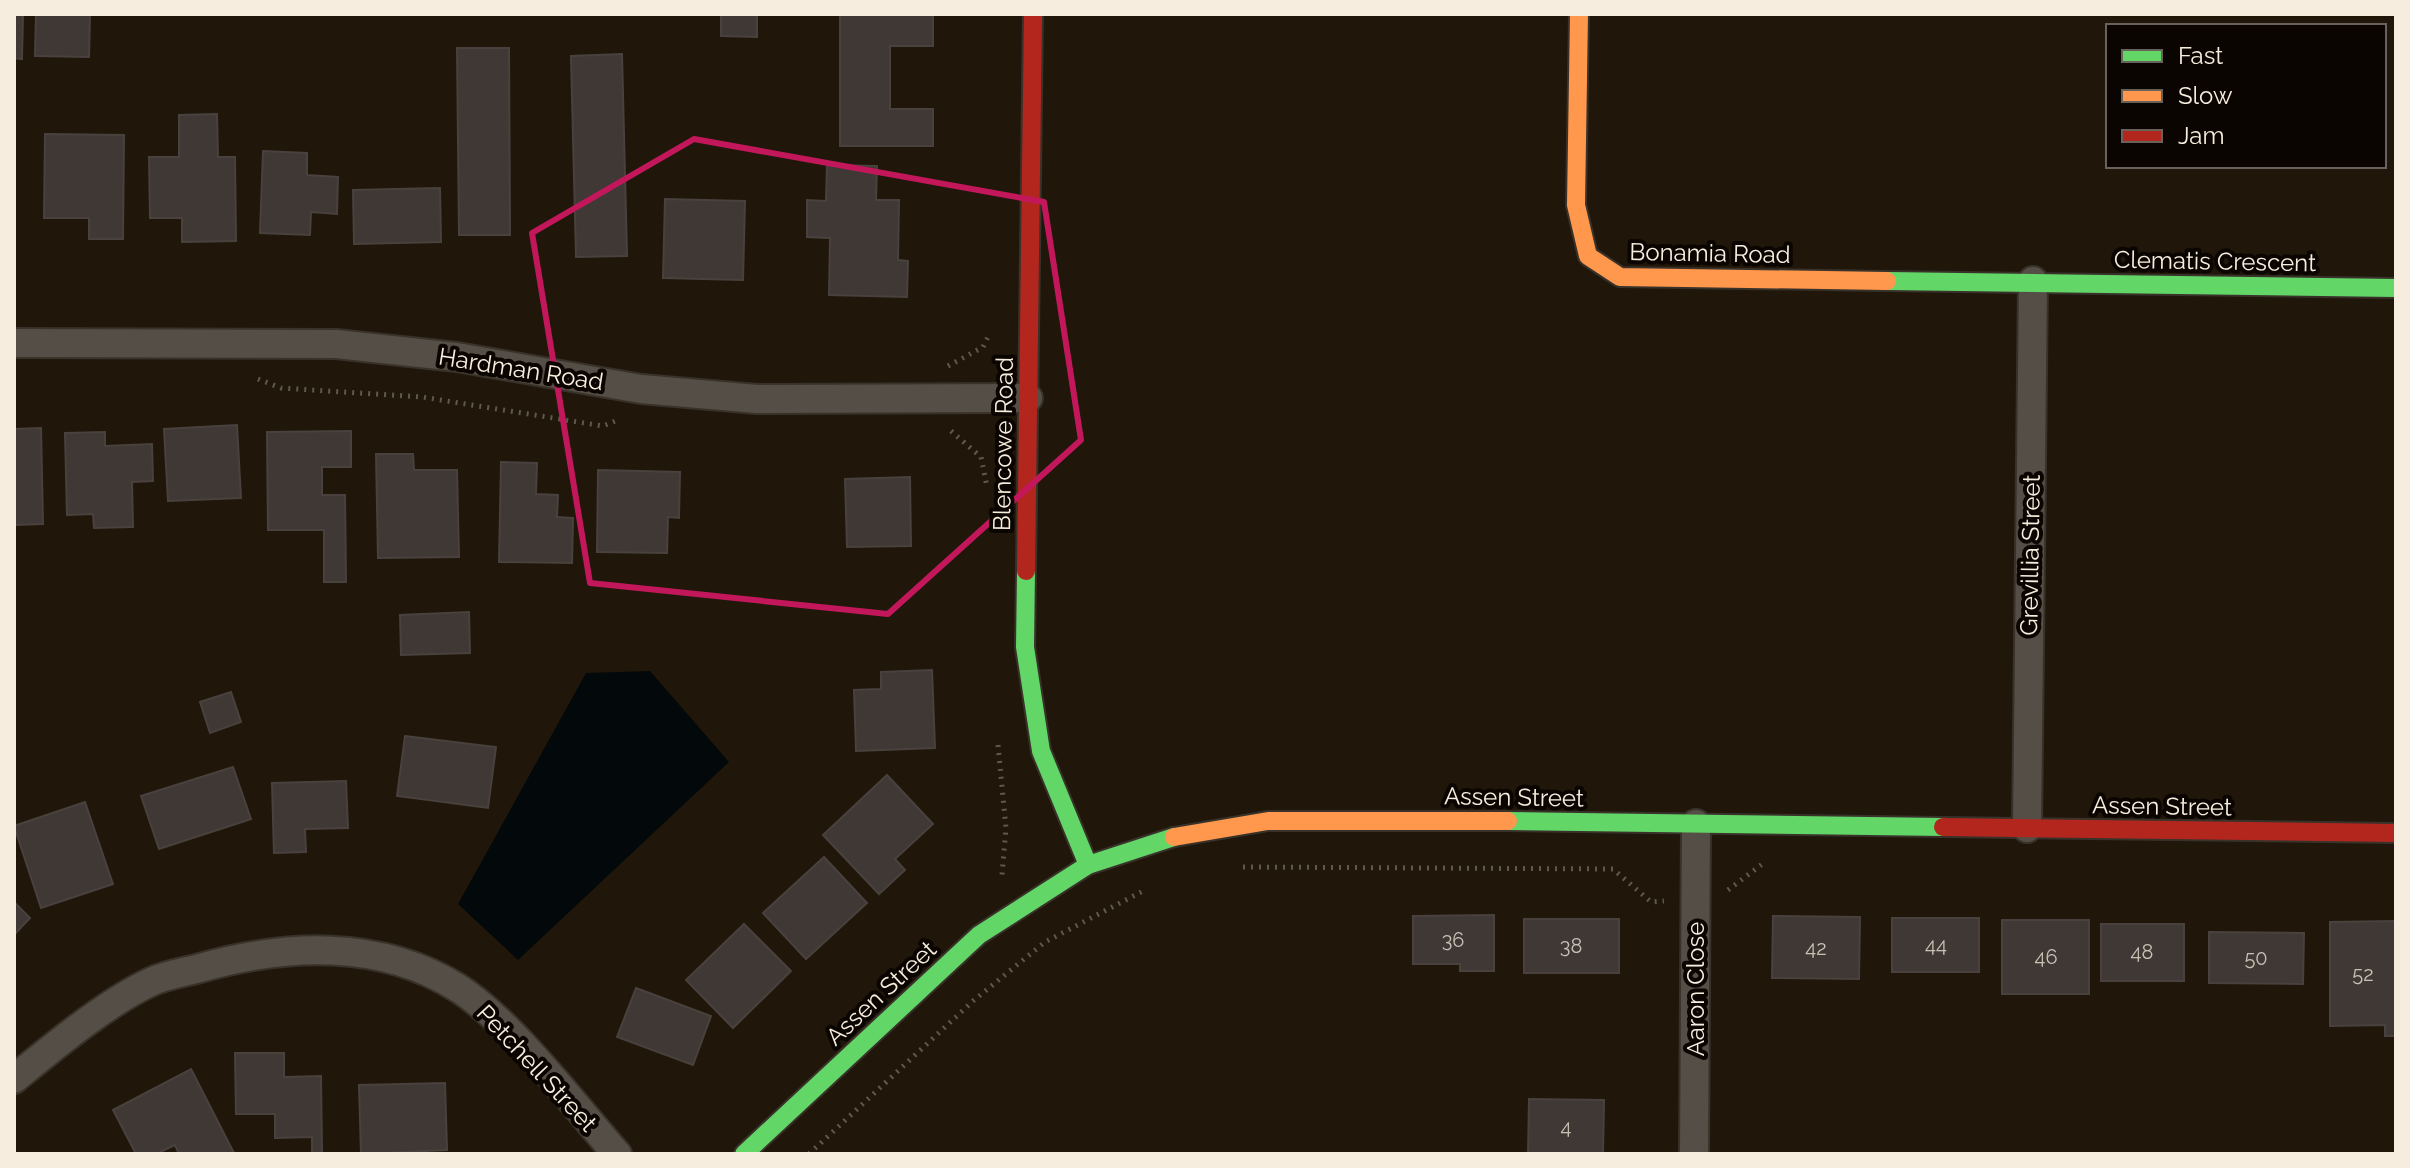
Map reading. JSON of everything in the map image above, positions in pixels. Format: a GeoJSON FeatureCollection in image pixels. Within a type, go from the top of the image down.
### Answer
{"type":"FeatureCollection","features":[{"type":"Feature","properties":{"kind":"street","name":"Blencowe Road"},"geometry":{"type":"LineString","coordinates":[[1033,14],[1025,647],[1041,751],[1088,865]]}},
{"type":"Feature","properties":{"kind":"street","name":"Bonamia Road"},"geometry":{"type":"LineString","coordinates":[[1579,14],[1576,205],[1588,256],[1620,277],[2033,281]]}},
{"type":"Feature","properties":{"kind":"street","name":"Clematis Crescent"},"geometry":{"type":"LineString","coordinates":[[2033,281],[2396,288]]}},
{"type":"Feature","properties":{"kind":"street","name":"Grevillia Street"},"geometry":{"type":"LineString","coordinates":[[2027,828],[2033,281]]}},
{"type":"Feature","properties":{"kind":"street","name":"Hardman Road"},"geometry":{"type":"LineString","coordinates":[[14,343],[336,344],[457,357],[641,389],[757,399],[1028,398]]}},
{"type":"Feature","properties":{"kind":"street","name":"Assen Street"},"geometry":{"type":"LineString","coordinates":[[744,1154],[979,935],[1018,907],[1088,865],[1165,839],[1268,821],[2396,833]]}},
{"type":"Feature","properties":{"kind":"street","name":"Aaron Close"},"geometry":{"type":"LineString","coordinates":[[1694,1154],[1696,824]]}},
{"type":"Feature","properties":{"kind":"street","name":"Petchell Street"},"geometry":{"type":"LineString","coordinates":[[14,1079],[67,1036],[153,981],[248,954],[326,948],[399,961],[457,988],[494,1017],[617,1154]]}},
{"type":"Feature","properties":{"kind":"path"},"geometry":{"type":"LineString","coordinates":[[249,379],[263,380],[281,388],[422,397],[603,426],[617,420],[630,420]]}},
{"type":"Feature","properties":{"kind":"path"},"geometry":{"type":"LineString","coordinates":[[1234,868],[1382,865],[1613,869],[1651,902],[1667,901]]}},
{"type":"Feature","properties":{"kind":"path"},"geometry":{"type":"LineString","coordinates":[[809,1154],[973,1001],[1045,942],[1149,888]]}},
{"type":"Feature","properties":{"kind":"highlighted area"},"geometry":{"type":"Polygon","coordinates":[[[694,139],[1044,202],[1081,440],[888,614],[590,583],[532,233],[694,139]]]}},
{"type":"Feature","properties":{"kind":"shaded area"},"geometry":{"type":"Polygon","coordinates":[[[650,671],[729,762],[518,960],[458,904],[586,673],[650,671]]]}},
{"type":"Feature","properties":{"kind":"building"},"geometry":{"type":"Polygon","coordinates":[[[14,14],[23,14],[22,59],[14,58],[14,14]]]}},
{"type":"Feature","properties":{"kind":"building"},"geometry":{"type":"Polygon","coordinates":[[[36,14],[90,14],[89,57],[35,56],[36,14]]]}},
{"type":"Feature","properties":{"kind":"building"},"geometry":{"type":"Polygon","coordinates":[[[721,14],[757,14],[757,37],[721,36],[721,14]]]}},
{"type":"Feature","properties":{"kind":"building"},"geometry":{"type":"Polygon","coordinates":[[[840,14],[933,14],[933,46],[890,46],[890,109],[933,109],[933,146],[840,146],[840,14]]]}},
{"type":"Feature","properties":{"kind":"building"},"geometry":{"type":"Polygon","coordinates":[[[457,48],[509,48],[510,235],[459,235],[457,48]]]}},
{"type":"Feature","properties":{"kind":"building"},"geometry":{"type":"Polygon","coordinates":[[[622,54],[627,256],[576,257],[571,56],[622,54]]]}},
{"type":"Feature","properties":{"kind":"building"},"geometry":{"type":"Polygon","coordinates":[[[217,114],[218,157],[235,157],[236,241],[182,242],[182,218],[150,218],[149,157],[179,157],[179,115],[217,114]]]}},
{"type":"Feature","properties":{"kind":"building"},"geometry":{"type":"Polygon","coordinates":[[[45,134],[124,135],[123,239],[89,239],[89,218],[44,218],[45,134]]]}},
{"type":"Feature","properties":{"kind":"building"},"geometry":{"type":"Polygon","coordinates":[[[263,151],[307,153],[307,175],[338,177],[337,214],[311,212],[310,235],[260,233],[263,151]]]}},
{"type":"Feature","properties":{"kind":"building"},"geometry":{"type":"Polygon","coordinates":[[[827,165],[877,166],[876,200],[899,200],[898,260],[908,261],[907,297],[829,295],[830,238],[807,237],[807,200],[826,201],[827,165]]]}},
{"type":"Feature","properties":{"kind":"building"},"geometry":{"type":"Polygon","coordinates":[[[440,188],[441,242],[354,244],[353,190],[440,188]]]}},
{"type":"Feature","properties":{"kind":"building"},"geometry":{"type":"Polygon","coordinates":[[[665,199],[745,201],[743,280],[663,278],[665,199]]]}},
{"type":"Feature","properties":{"kind":"building"},"geometry":{"type":"Polygon","coordinates":[[[237,425],[241,498],[168,501],[164,429],[237,425]]]}},
{"type":"Feature","properties":{"kind":"building"},"geometry":{"type":"Polygon","coordinates":[[[41,428],[43,524],[14,525],[14,429],[41,428]]]}},
{"type":"Feature","properties":{"kind":"building"},"geometry":{"type":"Polygon","coordinates":[[[351,431],[351,467],[322,467],[322,495],[345,495],[346,582],[324,582],[324,530],[268,530],[267,432],[351,431]]]}},
{"type":"Feature","properties":{"kind":"building"},"geometry":{"type":"Polygon","coordinates":[[[105,432],[105,446],[152,444],[153,481],[132,482],[133,527],[94,528],[93,514],[67,515],[65,433],[105,432]]]}},
{"type":"Feature","properties":{"kind":"building"},"geometry":{"type":"Polygon","coordinates":[[[376,454],[413,454],[414,470],[457,470],[459,557],[378,558],[376,454]]]}},
{"type":"Feature","properties":{"kind":"building"},"geometry":{"type":"Polygon","coordinates":[[[501,462],[537,463],[536,494],[558,495],[557,517],[573,518],[572,563],[499,562],[501,462]]]}},
{"type":"Feature","properties":{"kind":"building"},"geometry":{"type":"Polygon","coordinates":[[[598,470],[680,472],[679,518],[668,517],[667,553],[597,552],[598,470]]]}},
{"type":"Feature","properties":{"kind":"building"},"geometry":{"type":"Polygon","coordinates":[[[910,477],[911,546],[847,547],[845,479],[910,477]]]}},
{"type":"Feature","properties":{"kind":"building"},"geometry":{"type":"Polygon","coordinates":[[[469,612],[470,653],[401,655],[400,615],[469,612]]]}},
{"type":"Feature","properties":{"kind":"building"},"geometry":{"type":"Polygon","coordinates":[[[932,670],[935,748],[856,751],[854,690],[881,689],[881,672],[932,670]]]}},
{"type":"Feature","properties":{"kind":"building"},"geometry":{"type":"Polygon","coordinates":[[[231,692],[241,722],[210,733],[200,702],[231,692]]]}},
{"type":"Feature","properties":{"kind":"building"},"geometry":{"type":"Polygon","coordinates":[[[405,736],[496,747],[488,808],[397,796],[405,736]]]}},
{"type":"Feature","properties":{"kind":"building"},"geometry":{"type":"Polygon","coordinates":[[[233,767],[251,819],[159,849],[141,796],[233,767]]]}},
{"type":"Feature","properties":{"kind":"building"},"geometry":{"type":"Polygon","coordinates":[[[887,775],[933,824],[895,859],[905,870],[879,894],[823,835],[887,775]]]}},
{"type":"Feature","properties":{"kind":"building"},"geometry":{"type":"Polygon","coordinates":[[[346,781],[348,828],[305,829],[306,852],[274,853],[272,783],[346,781]]]}},
{"type":"Feature","properties":{"kind":"building"},"geometry":{"type":"Polygon","coordinates":[[[85,802],[113,884],[41,908],[14,826],[85,802]]]}},
{"type":"Feature","properties":{"kind":"building"},"geometry":{"type":"Polygon","coordinates":[[[824,857],[867,903],[806,959],[763,913],[824,857]]]}},
{"type":"Feature","properties":{"kind":"building"},"geometry":{"type":"Polygon","coordinates":[[[14,902],[30,918],[14,935],[14,902]]]}},
{"type":"Feature","properties":{"kind":"building"},"geometry":{"type":"Polygon","coordinates":[[[1494,915],[1494,971],[1460,971],[1460,964],[1413,964],[1413,916],[1494,915]]]}},
{"type":"Feature","properties":{"kind":"building"},"geometry":{"type":"Polygon","coordinates":[[[1773,916],[1860,917],[1859,979],[1772,978],[1773,916]]]}},
{"type":"Feature","properties":{"kind":"building"},"geometry":{"type":"Polygon","coordinates":[[[1892,918],[1979,918],[1979,972],[1892,972],[1892,918]]]}},
{"type":"Feature","properties":{"kind":"building"},"geometry":{"type":"Polygon","coordinates":[[[1524,919],[1619,919],[1619,973],[1524,973],[1524,919]]]}},
{"type":"Feature","properties":{"kind":"building"},"geometry":{"type":"Polygon","coordinates":[[[2002,920],[2089,920],[2089,994],[2002,994],[2002,920]]]}},
{"type":"Feature","properties":{"kind":"building"},"geometry":{"type":"Polygon","coordinates":[[[2396,921],[2396,1036],[2385,1036],[2385,1025],[2330,1026],[2330,922],[2396,921]]]}},
{"type":"Feature","properties":{"kind":"building"},"geometry":{"type":"Polygon","coordinates":[[[744,924],[791,971],[733,1028],[686,980],[744,924]]]}},
{"type":"Feature","properties":{"kind":"building"},"geometry":{"type":"Polygon","coordinates":[[[2101,924],[2184,924],[2184,981],[2101,981],[2101,924]]]}},
{"type":"Feature","properties":{"kind":"building"},"geometry":{"type":"Polygon","coordinates":[[[2209,932],[2304,933],[2303,984],[2209,983],[2209,932]]]}},
{"type":"Feature","properties":{"kind":"building"},"geometry":{"type":"Polygon","coordinates":[[[636,988],[711,1016],[693,1065],[617,1037],[636,988]]]}},
{"type":"Feature","properties":{"kind":"building"},"geometry":{"type":"Polygon","coordinates":[[[235,1053],[284,1053],[284,1077],[321,1076],[322,1154],[312,1154],[312,1137],[275,1138],[275,1114],[236,1114],[235,1053]]]}},
{"type":"Feature","properties":{"kind":"building"},"geometry":{"type":"Polygon","coordinates":[[[191,1069],[234,1153],[179,1154],[175,1145],[156,1154],[136,1154],[113,1110],[191,1069]]]}},
{"type":"Feature","properties":{"kind":"building"},"geometry":{"type":"Polygon","coordinates":[[[445,1083],[447,1150],[361,1154],[359,1085],[445,1083]]]}},
{"type":"Feature","properties":{"kind":"building"},"geometry":{"type":"Polygon","coordinates":[[[1529,1099],[1604,1100],[1603,1154],[1528,1154],[1529,1099]]]}},
{"type":"Feature","properties":{"kind":"traffic: fast"},"geometry":{"type":"LineString","coordinates":[[1887,281],[2396,288]]}},
{"type":"Feature","properties":{"kind":"traffic: fast"},"geometry":{"type":"LineString","coordinates":[[1026,571],[1025,647],[1041,751],[1088,865]]}},
{"type":"Feature","properties":{"kind":"traffic: fast"},"geometry":{"type":"LineString","coordinates":[[1508,821],[1943,827]]}},
{"type":"Feature","properties":{"kind":"traffic: fast"},"geometry":{"type":"LineString","coordinates":[[744,1154],[979,935],[1088,865],[1174,837]]}},
{"type":"Feature","properties":{"kind":"traffic: slow"},"geometry":{"type":"LineString","coordinates":[[1579,14],[1576,205],[1588,256],[1620,277],[1887,281]]}},
{"type":"Feature","properties":{"kind":"traffic: slow"},"geometry":{"type":"LineString","coordinates":[[1174,837],[1268,821],[1508,821]]}},
{"type":"Feature","properties":{"kind":"traffic: jam"},"geometry":{"type":"LineString","coordinates":[[1026,571],[1033,14]]}},
{"type":"Feature","properties":{"kind":"traffic: jam"},"geometry":{"type":"LineString","coordinates":[[1943,827],[2396,833]]}}]}
